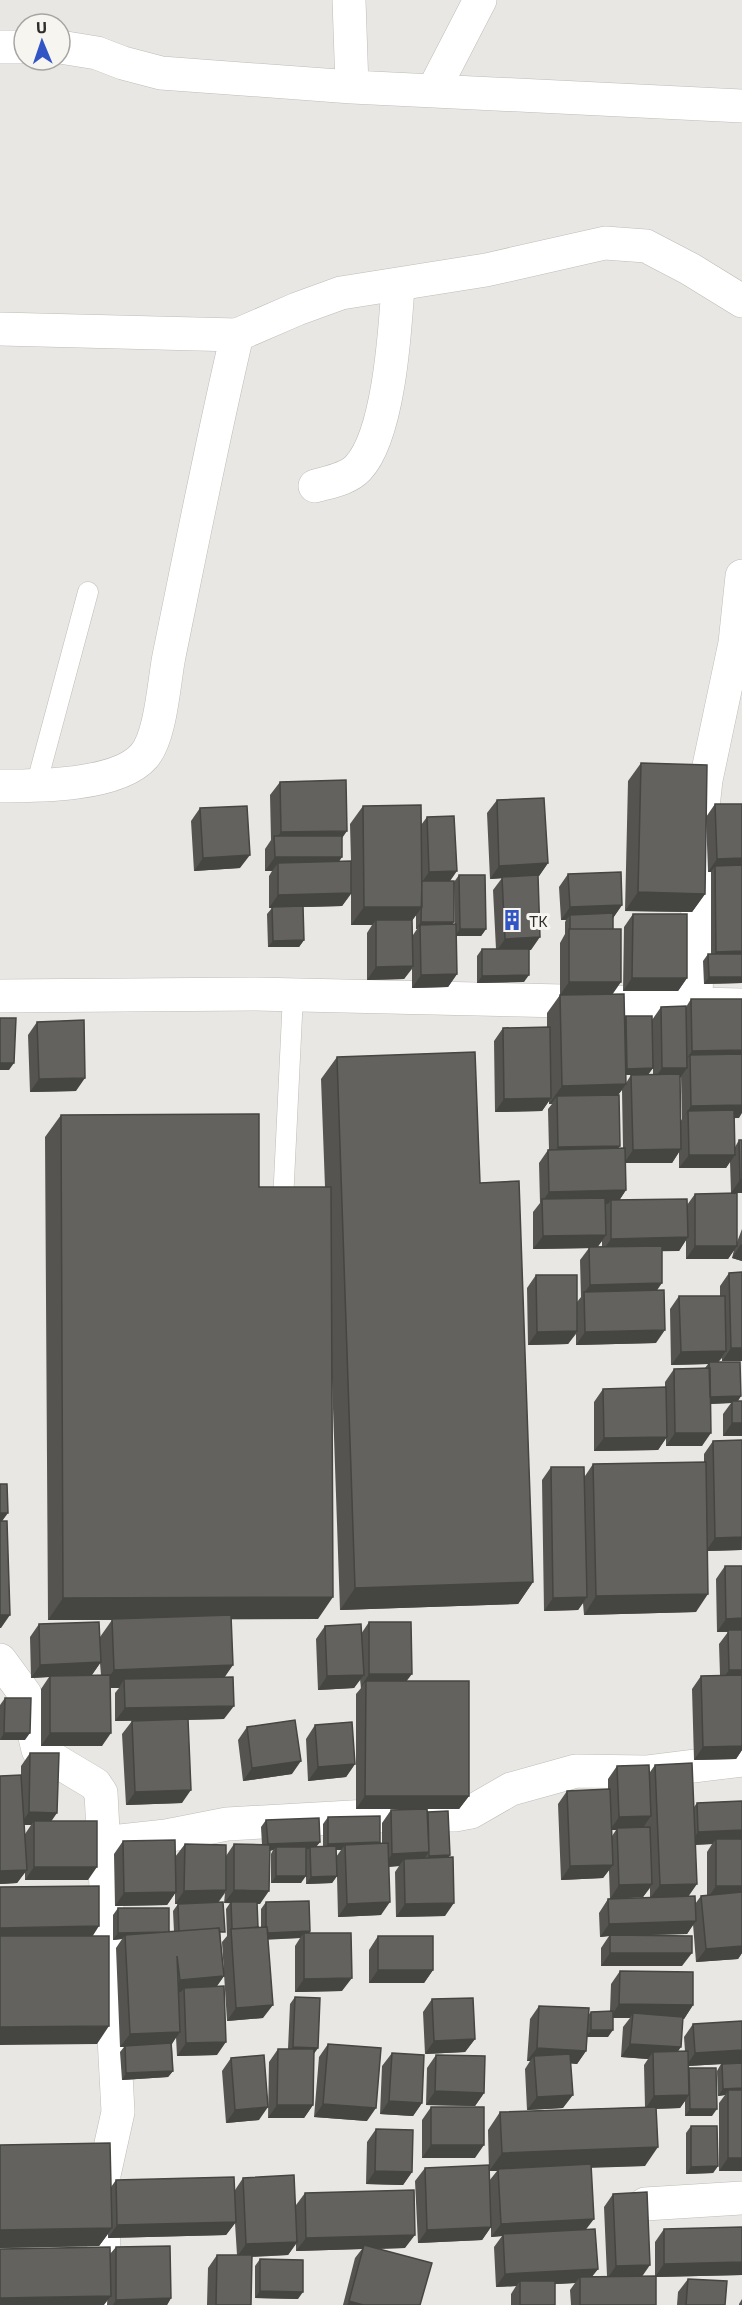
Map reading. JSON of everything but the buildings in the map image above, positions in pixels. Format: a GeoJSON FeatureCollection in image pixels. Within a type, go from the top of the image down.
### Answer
{"type":"FeatureCollection","features":[{"type":"Feature","properties":{"kind":"street"},"geometry":{"type":"LineString","coordinates":[[349,0],[352,87]]}},
{"type":"Feature","properties":{"kind":"street"},"geometry":{"type":"LineString","coordinates":[[434,89],[480,0]]}},
{"type":"Feature","properties":{"kind":"street"},"geometry":{"type":"LineString","coordinates":[[72,49],[97,53],[161,73],[352,87],[434,89],[742,106]]}},
{"type":"Feature","properties":{"kind":"street"},"geometry":{"type":"LineString","coordinates":[[0,329],[237,335],[341,293],[398,286],[486,270],[605,243],[646,246],[690,269],[742,302]]}},
{"type":"Feature","properties":{"kind":"street"},"geometry":{"type":"LineString","coordinates":[[315,486],[345,477],[357,469],[369,450],[387,390],[393,356],[398,286]]}},
{"type":"Feature","properties":{"kind":"street"},"geometry":{"type":"LineString","coordinates":[[0,786],[36,786],[112,777],[144,756],[158,724],[167,663],[237,335]]}},
{"type":"Feature","properties":{"kind":"street"},"geometry":{"type":"LineString","coordinates":[[696,1005],[699,843],[706,780],[735,643],[742,576]]}},
{"type":"Feature","properties":{"kind":"street"},"geometry":{"type":"LineString","coordinates":[[0,996],[293,995],[742,1005]]}},
{"type":"Feature","properties":{"kind":"street"},"geometry":{"type":"LineString","coordinates":[[0,1660],[25,1695],[38,1750],[95,1784],[101,1792],[118,2112],[104,2175],[103,2305]]}},
{"type":"Feature","properties":{"kind":"street"},"geometry":{"type":"LineString","coordinates":[[102,1843],[166,1836],[227,1824],[369,1816],[455,1815],[471,1812],[511,1789],[576,1771],[646,1772],[742,1760]]}},
{"type":"Feature","properties":{"kind":"street"},"geometry":{"type":"LineString","coordinates":[[645,2204],[742,2198]]}},
{"type":"Feature","properties":{"kind":"lane"},"geometry":{"type":"LineString","coordinates":[[36,786],[88,592]]}},
{"type":"Feature","properties":{"kind":"lane"},"geometry":{"type":"LineString","coordinates":[[284,1202],[293,995]]}},
{"type":"Feature","properties":{"kind":"place","name":"TK"},"geometry":{"type":"Point","coordinates":[512,920]}}]}
